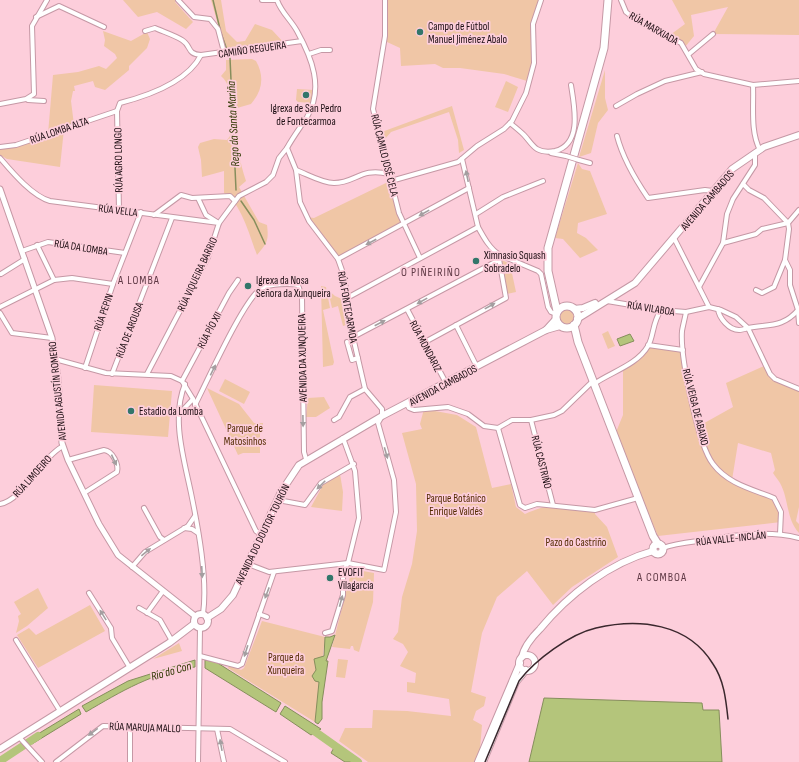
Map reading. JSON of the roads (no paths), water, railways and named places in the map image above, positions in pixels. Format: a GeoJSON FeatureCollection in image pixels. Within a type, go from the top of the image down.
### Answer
{"type":"FeatureCollection","features":[{"type":"Feature","properties":{"kind":"highway"},"geometry":{"type":"LineString","coordinates":[[578,342],[559,319],[550,284],[547,261],[548,248],[604,48],[608,0]]}},
{"type":"Feature","properties":{"kind":"highway"},"geometry":{"type":"LineString","coordinates":[[550,284],[566,306],[574,309],[578,342],[657,547]]}},
{"type":"Feature","properties":{"kind":"highway"},"geometry":{"type":"LineString","coordinates":[[559,319],[566,306]]}},
{"type":"Feature","properties":{"kind":"highway"},"geometry":{"type":"LineString","coordinates":[[559,319],[576,322]]}},
{"type":"Feature","properties":{"kind":"main road","name":"AVENIDA CAMBADOS"},"geometry":{"type":"LineString","coordinates":[[647,270],[732,169],[757,152],[799,135]]}},
{"type":"Feature","properties":{"kind":"main road"},"geometry":{"type":"LineString","coordinates":[[576,322],[635,284],[647,270]]}},
{"type":"Feature","properties":{"kind":"main road"},"geometry":{"type":"LineString","coordinates":[[574,309],[590,306],[600,301],[623,288],[647,270]]}},
{"type":"Feature","properties":{"kind":"main road","name":"AVENIDA CAMBADOS"},"geometry":{"type":"LineString","coordinates":[[382,416],[546,330],[559,319]]}},
{"type":"Feature","properties":{"kind":"main road","name":"AVENIDA DO DOUTOR TOURÓN"},"geometry":{"type":"LineString","coordinates":[[205,616],[227,603],[248,564],[291,475],[299,465],[306,459],[382,416]]}},
{"type":"Feature","properties":{"kind":"main road","name":"RÚA VALLE-INCLÁN"},"geometry":{"type":"LineString","coordinates":[[478,762],[521,660],[523,650],[552,614],[576,593],[624,563],[657,547]]}},
{"type":"Feature","properties":{"kind":"main road"},"geometry":{"type":"LineString","coordinates":[[0,749],[172,641],[194,624],[195,616],[205,616],[208,625],[200,629],[194,624]]}},
{"type":"Feature","properties":{"kind":"main road"},"geometry":{"type":"LineString","coordinates":[[483,762],[516,682],[526,670],[532,668],[535,664],[534,660],[530,656],[529,647],[532,639]]}},
{"type":"Feature","properties":{"kind":"main road"},"geometry":{"type":"LineString","coordinates":[[526,670],[522,669],[521,660],[530,656]]}},
{"type":"Feature","properties":{"kind":"street"},"geometry":{"type":"LineString","coordinates":[[26,100],[31,98],[35,88],[32,70],[32,26],[47,0]]}},
{"type":"Feature","properties":{"kind":"street"},"geometry":{"type":"LineString","coordinates":[[178,0],[194,17],[210,19],[218,29],[224,52]]}},
{"type":"Feature","properties":{"kind":"street"},"geometry":{"type":"LineString","coordinates":[[262,0],[277,0],[309,54],[315,72],[315,89],[312,107],[287,148]]}},
{"type":"Feature","properties":{"kind":"street","name":"RÚA CAMILO JOSÉ CELA"},"geometry":{"type":"LineString","coordinates":[[384,0],[385,36],[373,109],[389,174],[404,225],[420,258]]}},
{"type":"Feature","properties":{"kind":"street"},"geometry":{"type":"LineString","coordinates":[[391,181],[462,159],[477,146],[504,129],[510,123],[526,93],[534,64],[534,24],[541,0]]}},
{"type":"Feature","properties":{"kind":"street","name":"RÚA MARXIADA"},"geometry":{"type":"LineString","coordinates":[[621,0],[626,12],[631,16],[681,42],[696,69],[702,72]]}},
{"type":"Feature","properties":{"kind":"street"},"geometry":{"type":"LineString","coordinates":[[36,17],[59,6],[104,27]]}},
{"type":"Feature","properties":{"kind":"street"},"geometry":{"type":"LineString","coordinates":[[117,111],[120,103],[159,91],[170,85],[198,62],[201,55],[194,55],[184,41],[155,28],[145,30]]}},
{"type":"Feature","properties":{"kind":"street","name":"RÚA MARXIADA"},"geometry":{"type":"LineString","coordinates":[[689,54],[713,34]]}},
{"type":"Feature","properties":{"kind":"street","name":"CAMIÑO REGUEIRA"},"geometry":{"type":"LineString","coordinates":[[201,55],[302,41]]}},
{"type":"Feature","properties":{"kind":"street"},"geometry":{"type":"LineString","coordinates":[[309,54],[321,50],[330,50]]}},
{"type":"Feature","properties":{"kind":"street"},"geometry":{"type":"LineString","coordinates":[[616,106],[665,81],[702,72],[753,85],[799,81]]}},
{"type":"Feature","properties":{"kind":"street"},"geometry":{"type":"LineString","coordinates":[[548,152],[565,146],[572,136],[575,124],[575,112],[571,85]]}},
{"type":"Feature","properties":{"kind":"street"},"geometry":{"type":"LineString","coordinates":[[699,287],[723,243],[730,205],[736,192],[755,165],[757,144],[754,128],[753,85]]}},
{"type":"Feature","properties":{"kind":"street"},"geometry":{"type":"LineString","coordinates":[[0,104],[26,100],[44,101]]}},
{"type":"Feature","properties":{"kind":"street","name":"RÚA LOMBA ALTA"},"geometry":{"type":"LineString","coordinates":[[0,147],[16,145],[117,111]]}},
{"type":"Feature","properties":{"kind":"street","name":"RÚA AGRO LONGO"},"geometry":{"type":"LineString","coordinates":[[117,111],[119,210]]}},
{"type":"Feature","properties":{"kind":"street"},"geometry":{"type":"LineString","coordinates":[[510,123],[525,135],[536,149],[590,163]]}},
{"type":"Feature","properties":{"kind":"street"},"geometry":{"type":"LineString","coordinates":[[617,136],[621,151],[630,169],[648,198],[705,190],[713,191]]}},
{"type":"Feature","properties":{"kind":"street","name":"RÚA FONTECARMOA"},"geometry":{"type":"LineString","coordinates":[[287,148],[296,170],[300,202],[309,221],[338,259],[344,276],[353,337],[365,389],[382,409],[382,416]]}},
{"type":"Feature","properties":{"kind":"street","name":"RÚA VIQUEIRA BARRIO"},"geometry":{"type":"LineString","coordinates":[[148,374],[208,257],[219,223],[239,196],[266,182],[272,175],[279,158],[287,148]]}},
{"type":"Feature","properties":{"kind":"street","name":"RÚA VELLA"},"geometry":{"type":"LineString","coordinates":[[0,158],[13,175],[24,182],[40,198],[57,203],[141,212],[172,218],[219,223]]}},
{"type":"Feature","properties":{"kind":"street"},"geometry":{"type":"LineString","coordinates":[[425,342],[506,298],[499,258],[488,245],[478,227],[462,159]]}},
{"type":"Feature","properties":{"kind":"street"},"geometry":{"type":"LineString","coordinates":[[296,170],[334,183],[344,182],[367,172],[377,171],[389,174]]}},
{"type":"Feature","properties":{"kind":"street"},"geometry":{"type":"LineString","coordinates":[[476,214],[503,197],[542,181]]}},
{"type":"Feature","properties":{"kind":"street"},"geometry":{"type":"LineString","coordinates":[[743,184],[749,190],[764,198],[788,223],[789,229],[785,260],[774,287],[762,293],[756,290]]}},
{"type":"Feature","properties":{"kind":"street"},"geometry":{"type":"LineString","coordinates":[[338,259],[404,225],[469,188]]}},
{"type":"Feature","properties":{"kind":"street","name":"AVENIDA AGUSTÍN ROMERO"},"geometry":{"type":"LineString","coordinates":[[0,189],[36,288],[52,338],[56,359],[63,446],[68,460],[110,544],[118,555],[195,616]]}},
{"type":"Feature","properties":{"kind":"street"},"geometry":{"type":"LineString","coordinates":[[154,215],[166,208],[181,195],[198,198],[230,196],[235,201]]}},
{"type":"Feature","properties":{"kind":"street"},"geometry":{"type":"LineString","coordinates":[[198,198],[206,215],[219,223]]}},
{"type":"Feature","properties":{"kind":"street"},"geometry":{"type":"LineString","coordinates":[[723,243],[756,234],[762,229],[788,223],[799,210]]}},
{"type":"Feature","properties":{"kind":"street","name":"RÚA PEPIN"},"geometry":{"type":"LineString","coordinates":[[85,368],[113,284],[141,212]]}},
{"type":"Feature","properties":{"kind":"street","name":"RÚA DE AROUSA"},"geometry":{"type":"LineString","coordinates":[[112,374],[172,218]]}},
{"type":"Feature","properties":{"kind":"street"},"geometry":{"type":"LineString","coordinates":[[347,298],[478,227]]}},
{"type":"Feature","properties":{"kind":"street"},"geometry":{"type":"LineString","coordinates":[[674,238],[709,307]]}},
{"type":"Feature","properties":{"kind":"street","name":"RÚA DA LOMBA"},"geometry":{"type":"LineString","coordinates":[[22,251],[48,242],[125,253]]}},
{"type":"Feature","properties":{"kind":"street","name":"RÚA DA LOMBA"},"geometry":{"type":"LineString","coordinates":[[37,245],[54,280]]}},
{"type":"Feature","properties":{"kind":"street"},"geometry":{"type":"LineString","coordinates":[[353,337],[499,258],[538,271],[541,274],[548,307],[559,319]]}},
{"type":"Feature","properties":{"kind":"street"},"geometry":{"type":"LineString","coordinates":[[1,274],[25,259]]}},
{"type":"Feature","properties":{"kind":"street"},"geometry":{"type":"LineString","coordinates":[[785,260],[790,270],[790,285],[799,310],[799,323]]}},
{"type":"Feature","properties":{"kind":"street"},"geometry":{"type":"LineString","coordinates":[[0,307],[54,280],[72,278],[113,284]]}},
{"type":"Feature","properties":{"kind":"street","name":"RÚA PÍO XII"},"geometry":{"type":"LineString","coordinates":[[205,616],[199,533],[180,435],[182,392],[184,383],[229,293],[238,280]]}},
{"type":"Feature","properties":{"kind":"street","name":"AVENIDA DA XUNQUEIRA"},"geometry":{"type":"LineString","coordinates":[[195,405],[243,311],[254,296],[266,286],[298,285],[302,297],[304,452],[306,459]]}},
{"type":"Feature","properties":{"kind":"street","name":"RÚA VILABOA"},"geometry":{"type":"LineString","coordinates":[[608,301],[661,310],[686,312],[709,307],[718,309],[736,317],[748,328]]}},
{"type":"Feature","properties":{"kind":"street","name":"RÚA MONDARIZ"},"geometry":{"type":"LineString","coordinates":[[407,309],[446,383]]}},
{"type":"Feature","properties":{"kind":"street"},"geometry":{"type":"LineString","coordinates":[[718,309],[721,319],[730,327],[739,330],[770,326],[786,320],[799,310]]}},
{"type":"Feature","properties":{"kind":"street"},"geometry":{"type":"LineString","coordinates":[[407,404],[409,408],[414,410],[448,407],[468,414],[484,426],[498,428],[512,420],[531,420],[554,415],[562,411],[593,382],[636,359],[648,346],[654,325],[661,310]]}},
{"type":"Feature","properties":{"kind":"street","name":"RÚA VEIGA DE ABAIXO"},"geometry":{"type":"LineString","coordinates":[[686,312],[682,330],[683,350],[697,419],[705,448],[713,464],[732,482],[774,498],[781,512],[780,534]]}},
{"type":"Feature","properties":{"kind":"street"},"geometry":{"type":"LineString","coordinates":[[0,313],[12,334],[52,338]]}},
{"type":"Feature","properties":{"kind":"street"},"geometry":{"type":"LineString","coordinates":[[456,325],[477,366]]}},
{"type":"Feature","properties":{"kind":"street"},"geometry":{"type":"LineString","coordinates":[[748,328],[770,374],[775,379],[799,389]]}},
{"type":"Feature","properties":{"kind":"street"},"geometry":{"type":"LineString","coordinates":[[348,342],[352,360],[358,358]]}},
{"type":"Feature","properties":{"kind":"street"},"geometry":{"type":"LineString","coordinates":[[648,346],[683,350]]}},
{"type":"Feature","properties":{"kind":"street"},"geometry":{"type":"LineString","coordinates":[[56,359],[112,374],[148,374],[171,376],[184,383],[256,531],[262,535]]}},
{"type":"Feature","properties":{"kind":"street"},"geometry":{"type":"LineString","coordinates":[[334,420],[339,417],[350,397],[365,389]]}},
{"type":"Feature","properties":{"kind":"street"},"geometry":{"type":"LineString","coordinates":[[180,413],[193,399]]}},
{"type":"Feature","properties":{"kind":"street"},"geometry":{"type":"LineString","coordinates":[[248,564],[269,572],[348,563],[384,570],[396,512],[394,480],[378,423],[382,416]]}},
{"type":"Feature","properties":{"kind":"street","name":"RÚA CASTRIÑO"},"geometry":{"type":"LineString","coordinates":[[531,420],[553,505]]}},
{"type":"Feature","properties":{"kind":"street"},"geometry":{"type":"LineString","coordinates":[[498,428],[520,505],[526,508],[538,504],[595,510],[638,498]]}},
{"type":"Feature","properties":{"kind":"street"},"geometry":{"type":"LineString","coordinates":[[325,633],[332,631],[337,617],[343,595],[343,571],[348,563],[359,518],[359,496],[354,464],[343,438]]}},
{"type":"Feature","properties":{"kind":"street","name":"RÚA LIMOEIRO"},"geometry":{"type":"LineString","coordinates":[[0,504],[9,501],[19,493],[50,456],[63,446]]}},
{"type":"Feature","properties":{"kind":"street"},"geometry":{"type":"LineString","coordinates":[[68,460],[104,450],[112,454],[118,468],[117,472],[84,493]]}},
{"type":"Feature","properties":{"kind":"street"},"geometry":{"type":"LineString","coordinates":[[278,500],[305,505],[321,483],[354,464]]}},
{"type":"Feature","properties":{"kind":"street"},"geometry":{"type":"LineString","coordinates":[[144,508],[160,537],[164,540]]}},
{"type":"Feature","properties":{"kind":"street"},"geometry":{"type":"LineString","coordinates":[[132,567],[145,552],[184,528],[195,516]]}},
{"type":"Feature","properties":{"kind":"street"},"geometry":{"type":"LineString","coordinates":[[184,528],[192,529],[199,533]]}},
{"type":"Feature","properties":{"kind":"street","name":"RÚA VALLE-INCLÁN"},"geometry":{"type":"LineString","coordinates":[[657,547],[761,533],[780,534],[799,538]]}},
{"type":"Feature","properties":{"kind":"street"},"geometry":{"type":"LineString","coordinates":[[200,657],[238,666],[242,664],[274,572]]}},
{"type":"Feature","properties":{"kind":"street"},"geometry":{"type":"LineString","coordinates":[[147,613],[163,591]]}},
{"type":"Feature","properties":{"kind":"street"},"geometry":{"type":"LineString","coordinates":[[90,593],[111,628],[112,638],[130,668]]}},
{"type":"Feature","properties":{"kind":"street"},"geometry":{"type":"LineString","coordinates":[[139,608],[160,620],[172,641]]}},
{"type":"Feature","properties":{"kind":"street"},"geometry":{"type":"LineString","coordinates":[[259,614],[267,617]]}},
{"type":"Feature","properties":{"kind":"street"},"geometry":{"type":"LineString","coordinates":[[198,762],[200,629]]}},
{"type":"Feature","properties":{"kind":"street"},"geometry":{"type":"LineString","coordinates":[[16,640],[60,711]]}},
{"type":"Feature","properties":{"kind":"street","name":"RÚA MARUJA MALLO"},"geometry":{"type":"LineString","coordinates":[[56,762],[102,726],[234,730],[285,762]]}},
{"type":"Feature","properties":{"kind":"street"},"geometry":{"type":"LineString","coordinates":[[130,726],[130,762]]}},
{"type":"Feature","properties":{"kind":"street"},"geometry":{"type":"LineString","coordinates":[[218,729],[224,762]]}},
{"type":"Feature","properties":{"kind":"street"},"geometry":{"type":"LineString","coordinates":[[19,737],[42,762]]}},
{"type":"Feature","properties":{"kind":"water"},"geometry":{"type":"Polygon","coordinates":[[[630,334],[634,341],[620,346],[617,339],[630,334]]]}},
{"type":"Feature","properties":{"kind":"water"},"geometry":{"type":"Polygon","coordinates":[[[335,635],[326,661],[328,661],[322,702],[322,719],[318,724],[315,722],[319,682],[315,681],[312,676],[316,670],[314,659],[324,656],[325,637],[335,635]]]}},
{"type":"Feature","properties":{"kind":"water"},"geometry":{"type":"Polygon","coordinates":[[[195,660],[195,667],[180,669],[152,678],[125,690],[86,712],[82,706],[128,681],[195,660]]]}},
{"type":"Feature","properties":{"kind":"water"},"geometry":{"type":"Polygon","coordinates":[[[205,660],[216,662],[281,703],[276,712],[205,668],[205,660]]]}},
{"type":"Feature","properties":{"kind":"water"},"geometry":{"type":"Polygon","coordinates":[[[544,698],[702,703],[703,710],[719,710],[722,762],[529,762],[544,698]]]}},
{"type":"Feature","properties":{"kind":"water"},"geometry":{"type":"Polygon","coordinates":[[[285,706],[321,729],[311,735],[280,714],[285,706]]]}},
{"type":"Feature","properties":{"kind":"water"},"geometry":{"type":"Polygon","coordinates":[[[79,709],[81,714],[32,744],[28,740],[79,709]]]}},
{"type":"Feature","properties":{"kind":"water"},"geometry":{"type":"Polygon","coordinates":[[[336,744],[362,762],[345,762],[331,753],[336,744]]]}},
{"type":"Feature","properties":{"kind":"water"},"geometry":{"type":"Polygon","coordinates":[[[21,746],[24,749],[0,762],[0,758],[21,746]]]}},
{"type":"Feature","properties":{"kind":"waterway","name":"Rego da Santa Mariña"},"geometry":{"type":"LineString","coordinates":[[213,0],[220,29]]}},
{"type":"Feature","properties":{"kind":"waterway","name":"Rego da Santa Mariña"},"geometry":{"type":"LineString","coordinates":[[221,33],[227,50]]}},
{"type":"Feature","properties":{"kind":"waterway","name":"Rego da Santa Mariña"},"geometry":{"type":"LineString","coordinates":[[230,58],[236,190]]}},
{"type":"Feature","properties":{"kind":"waterway","name":"Rego da Santa Mariña"},"geometry":{"type":"LineString","coordinates":[[241,201],[254,220],[265,244]]}},
{"type":"Feature","properties":{"kind":"waterway","name":"Río do Con"},"geometry":{"type":"LineString","coordinates":[[307,726],[358,762]]}},
{"type":"Feature","properties":{"kind":"waterway","name":"Río do Con"},"geometry":{"type":"LineString","coordinates":[[0,761],[38,736]]}},
{"type":"Feature","properties":{"kind":"railway"},"geometry":{"type":"LineString","coordinates":[[485,762],[519,681],[526,673],[564,642],[586,631],[612,625],[645,624],[661,627],[676,632],[703,650],[720,677],[724,690],[728,719]]}},
{"type":"Feature","properties":{"kind":"place","name":"Campo de Fútbol Manuel Jiménez Abalo"},"geometry":{"type":"Point","coordinates":[420,32]}},
{"type":"Feature","properties":{"kind":"place","name":"Igrexa de San Pedro de Fontecarmoa"},"geometry":{"type":"Point","coordinates":[306,95]}},
{"type":"Feature","properties":{"kind":"place","name":"Ximnasio Squash Sobradelo"},"geometry":{"type":"Point","coordinates":[476,261]}},
{"type":"Feature","properties":{"kind":"place","name":"Igrexa da Nosa Señora da Xunqueira"},"geometry":{"type":"Point","coordinates":[248,286]}},
{"type":"Feature","properties":{"kind":"place","name":"Estadio da Lomba"},"geometry":{"type":"Point","coordinates":[131,411]}},
{"type":"Feature","properties":{"kind":"place","name":"EVOFIT Vilagarcía"},"geometry":{"type":"Point","coordinates":[330,578]}},
{"type":"Feature","properties":{"kind":"district","name":"O PIÑEIRIÑO"},"geometry":{"type":"Point","coordinates":[431,272]}},
{"type":"Feature","properties":{"kind":"district","name":"A LOMBA"},"geometry":{"type":"Point","coordinates":[139,280]}},
{"type":"Feature","properties":{"kind":"district","name":"A COMBOA"},"geometry":{"type":"Point","coordinates":[662,577]}},
{"type":"Feature","properties":{"kind":"park label","name":"Parque de Matosinhos"},"geometry":{"type":"Point","coordinates":[245,434]}},
{"type":"Feature","properties":{"kind":"park label","name":"Parque Botánico Enrique Valdés"},"geometry":{"type":"Point","coordinates":[456,504]}},
{"type":"Feature","properties":{"kind":"park label","name":"Pazo do Castriño"},"geometry":{"type":"Point","coordinates":[576,542]}},
{"type":"Feature","properties":{"kind":"park label","name":"Parque da Xunqueira"},"geometry":{"type":"Point","coordinates":[286,663]}}]}
